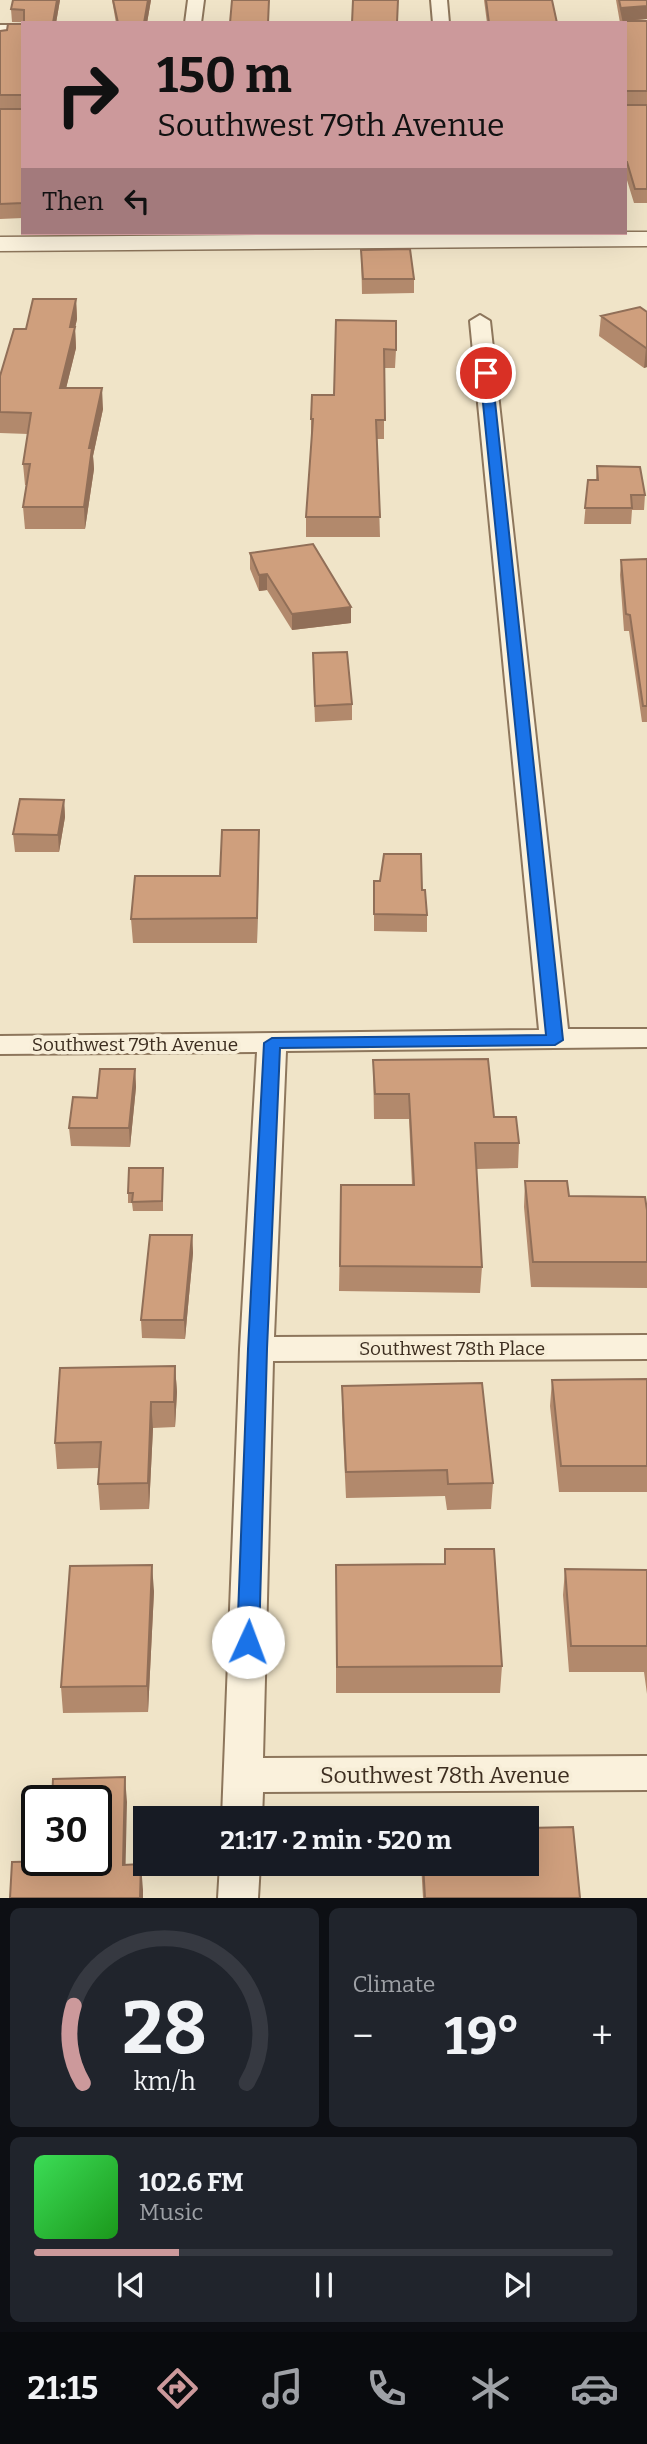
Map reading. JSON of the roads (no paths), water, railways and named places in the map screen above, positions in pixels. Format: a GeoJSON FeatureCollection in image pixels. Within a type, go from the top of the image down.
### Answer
{"type":"FeatureCollection","features":[{"type":"Feature","properties":{"kind":"street"},"geometry":{"type":"LineString","coordinates":[[193,21],[196,0]]}},
{"type":"Feature","properties":{"kind":"street"},"geometry":{"type":"LineString","coordinates":[[439,0],[441,21]]}},
{"type":"Feature","properties":{"kind":"street"},"geometry":{"type":"LineString","coordinates":[[0,30],[21,30]]}},
{"type":"Feature","properties":{"kind":"street"},"geometry":{"type":"LineString","coordinates":[[0,244],[647,239]]}},
{"type":"Feature","properties":{"kind":"street"},"geometry":{"type":"LineString","coordinates":[[480,321],[555,1040]]}},
{"type":"Feature","properties":{"kind":"street","name":"Southwest 79th Avenue"},"geometry":{"type":"LineString","coordinates":[[0,1045],[647,1038]]}},
{"type":"Feature","properties":{"kind":"street"},"geometry":{"type":"LineString","coordinates":[[243,1806],[257,1349],[272,1043]]}},
{"type":"Feature","properties":{"kind":"street","name":"Southwest 78th Place"},"geometry":{"type":"LineString","coordinates":[[257,1349],[647,1347]]}},
{"type":"Feature","properties":{"kind":"street","name":"Southwest 78th Avenue"},"geometry":{"type":"LineString","coordinates":[[244,1775],[647,1773]]}},
{"type":"Feature","properties":{"kind":"street"},"geometry":{"type":"LineString","coordinates":[[238,1898],[239,1876]]}}]}
